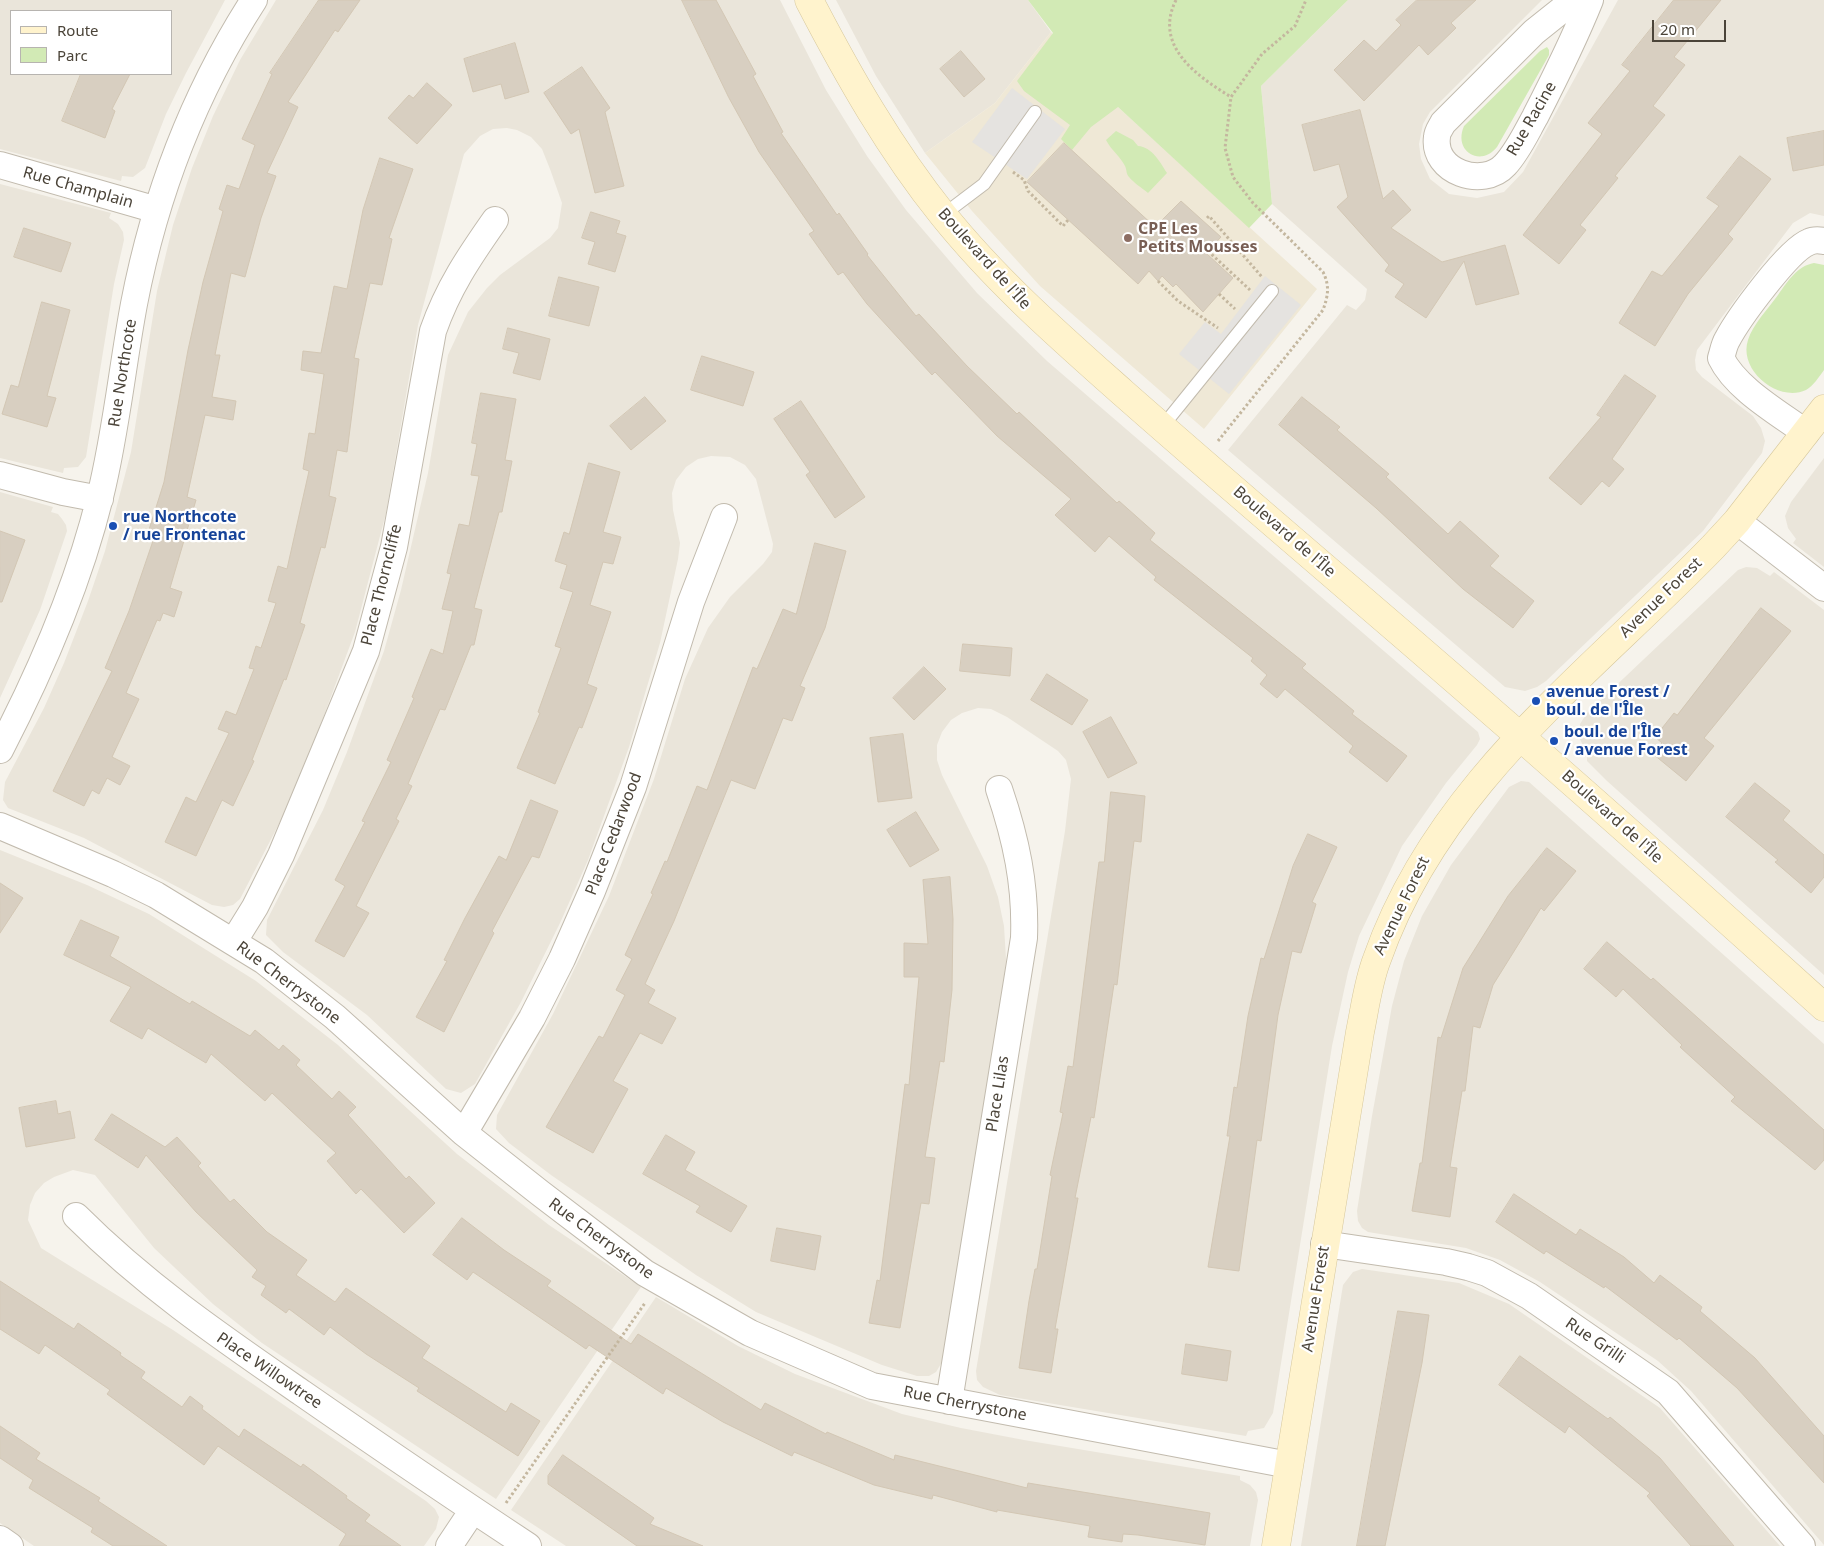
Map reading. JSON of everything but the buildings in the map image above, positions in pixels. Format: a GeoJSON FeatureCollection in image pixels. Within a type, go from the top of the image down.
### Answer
{"type":"FeatureCollection","features":[{"type":"Feature","properties":{"kind":"street","name":"Rue Northcote"},"geometry":{"type":"LineString","coordinates":[[0,750],[54,639],[90,537],[114,432],[134,302],[157,210],[189,120],[208,79],[254,0]]}},
{"type":"Feature","properties":{"kind":"street","name":"Boulevard de l'Île"},"geometry":{"type":"LineString","coordinates":[[809,0],[873,115],[916,180],[943,215],[1002,282],[1039,319],[1520,735],[1824,1007]]}},
{"type":"Feature","properties":{"kind":"street","name":"Rue Racine"},"geometry":{"type":"LineString","coordinates":[[1574,0],[1534,32],[1443,123],[1437,136],[1438,151],[1446,164],[1460,174],[1475,177],[1490,175],[1504,166],[1521,141],[1565,61],[1590,0]]}},
{"type":"Feature","properties":{"kind":"street","name":"Rue Champlain"},"geometry":{"type":"LineString","coordinates":[[0,165],[157,210]]}},
{"type":"Feature","properties":{"kind":"street","name":"Place Thorncliffe"},"geometry":{"type":"LineString","coordinates":[[234,942],[282,856],[366,651],[394,547],[433,331],[444,300],[461,270],[495,220]]}},
{"type":"Feature","properties":{"kind":"street"},"geometry":{"type":"LineString","coordinates":[[1806,433],[1739,383],[1727,372],[1721,358],[1726,341],[1736,325],[1783,264],[1796,250],[1809,241],[1824,241]]}},
{"type":"Feature","properties":{"kind":"street","name":"Avenue Forest"},"geometry":{"type":"LineString","coordinates":[[1276,1546],[1360,1032],[1376,961],[1384,938],[1410,882],[1440,833],[1480,780],[1520,735],[1686,575],[1737,521],[1824,409]]}},
{"type":"Feature","properties":{"kind":"street"},"geometry":{"type":"LineString","coordinates":[[0,475],[63,492],[100,499]]}},
{"type":"Feature","properties":{"kind":"street","name":"Place Cedarwood"},"geometry":{"type":"LineString","coordinates":[[464,1133],[532,1018],[562,959],[592,891],[636,778],[692,602],[724,517]]}},
{"type":"Feature","properties":{"kind":"street"},"geometry":{"type":"LineString","coordinates":[[1737,521],[1824,588]]}},
{"type":"Feature","properties":{"kind":"street","name":"Place Lilas"},"geometry":{"type":"LineString","coordinates":[[949,1401],[1024,938],[1025,905],[1021,866],[1014,830],[999,789]]}},
{"type":"Feature","properties":{"kind":"street","name":"Rue Cherrystone"},"geometry":{"type":"LineString","coordinates":[[0,826],[113,874],[156,895],[234,942],[296,985],[464,1133],[645,1273],[750,1333],[872,1386],[1289,1465]]}},
{"type":"Feature","properties":{"kind":"street","name":"Place Willowtree"},"geometry":{"type":"LineString","coordinates":[[76,1216],[133,1270],[202,1325],[528,1546]]}},
{"type":"Feature","properties":{"kind":"street","name":"Rue Grilli"},"geometry":{"type":"LineString","coordinates":[[1324,1244],[1453,1263],[1487,1273],[1529,1296],[1668,1392],[1802,1546]]}},
{"type":"Feature","properties":{"kind":"street"},"geometry":{"type":"LineString","coordinates":[[449,1546],[473,1510]]}},
{"type":"Feature","properties":{"kind":"street"},"geometry":{"type":"LineString","coordinates":[[0,1539],[10,1546]]}},
{"type":"Feature","properties":{"kind":"lane"},"geometry":{"type":"LineString","coordinates":[[943,215],[984,184],[1035,112]]}},
{"type":"Feature","properties":{"kind":"lane"},"geometry":{"type":"LineString","coordinates":[[1162,427],[1272,290]]}},
{"type":"Feature","properties":{"kind":"path"},"geometry":{"type":"LineString","coordinates":[[1176,0],[1172,8],[1170,33],[1179,56],[1201,79],[1231,97],[1262,54],[1295,26],[1306,0]]}},
{"type":"Feature","properties":{"kind":"path"},"geometry":{"type":"LineString","coordinates":[[1009,169],[1024,180],[1028,191],[1063,226],[1068,220]]}},
{"type":"Feature","properties":{"kind":"path"},"geometry":{"type":"LineString","coordinates":[[1207,218],[1209,216],[1262,277]]}},
{"type":"Feature","properties":{"kind":"path"},"geometry":{"type":"LineString","coordinates":[[1208,251],[1252,292]]}},
{"type":"Feature","properties":{"kind":"path"},"geometry":{"type":"LineString","coordinates":[[1158,281],[1178,301],[1207,319]]}},
{"type":"Feature","properties":{"kind":"path"},"geometry":{"type":"LineString","coordinates":[[1219,294],[1238,313]]}},
{"type":"Feature","properties":{"kind":"path"},"geometry":{"type":"LineString","coordinates":[[505,1506],[646,1301]]}},
{"type":"Feature","properties":{"kind":"shaded area"},"geometry":{"type":"Polygon","coordinates":[[[0,0],[225,0],[166,114],[145,168],[133,177],[122,176],[121,181],[0,149],[0,0]]]}},
{"type":"Feature","properties":{"kind":"shaded area"},"geometry":{"type":"Polygon","coordinates":[[[276,0],[780,0],[826,90],[867,156],[906,210],[977,293],[1047,361],[1478,732],[1480,739],[1477,745],[1446,783],[1402,846],[1359,936],[1348,972],[1332,1046],[1273,1413],[1264,1428],[1248,1431],[1246,1436],[1000,1395],[983,1387],[977,1380],[976,1371],[1065,831],[1071,779],[1066,760],[1058,751],[1007,717],[991,709],[978,708],[962,713],[951,720],[942,732],[937,745],[937,760],[942,775],[987,866],[998,897],[1004,926],[1006,959],[1005,993],[945,1357],[936,1372],[929,1376],[917,1376],[882,1365],[756,1312],[696,1275],[551,1175],[509,1143],[496,1129],[497,1115],[553,1014],[609,896],[654,779],[685,679],[708,628],[730,597],[763,564],[772,552],[773,544],[756,479],[745,465],[730,457],[711,456],[698,459],[686,467],[676,480],[672,493],[673,510],[680,543],[678,559],[660,643],[629,747],[588,860],[560,923],[521,1002],[475,1084],[461,1093],[446,1089],[367,1015],[283,952],[266,935],[267,920],[323,810],[347,752],[384,651],[401,590],[428,473],[448,355],[468,312],[487,288],[500,275],[550,238],[558,228],[562,203],[542,149],[531,137],[517,130],[507,128],[493,129],[480,136],[464,154],[418,325],[386,513],[355,632],[307,761],[282,818],[240,899],[233,905],[224,907],[212,905],[84,838],[8,808],[3,800],[5,782],[44,708],[64,663],[105,551],[131,452],[157,291],[173,225],[192,168],[213,116],[240,60],[276,0]]]}},
{"type":"Feature","properties":{"kind":"shaded area"},"geometry":{"type":"Polygon","coordinates":[[[836,0],[1028,0],[1051,32],[995,103],[925,153],[876,76],[836,0]]]}},
{"type":"Feature","properties":{"kind":"shaded area"},"geometry":{"type":"Polygon","coordinates":[[[1348,0],[1542,0],[1430,112],[1423,124],[1419,144],[1421,159],[1430,179],[1449,194],[1477,198],[1504,192],[1523,172],[1618,0],[1824,0],[1824,216],[1810,213],[1793,223],[1697,350],[1695,360],[1696,370],[1702,377],[1753,416],[1761,428],[1765,441],[1762,453],[1703,531],[1546,681],[1537,687],[1525,691],[1505,687],[1228,450],[1347,305],[1356,310],[1365,300],[1367,289],[1272,204],[1261,86],[1348,0]]]}},
{"type":"Feature","properties":{"kind":"shaded area","name":"CPE Les Petits Mousses"},"geometry":{"type":"Polygon","coordinates":[[[1051,32],[1118,107],[1317,289],[1204,429],[1040,286],[972,211],[925,153],[995,103],[1051,32]]]}},
{"type":"Feature","properties":{"kind":"shaded area"},"geometry":{"type":"Polygon","coordinates":[[[1012,88],[1065,129],[1027,179],[972,142],[1012,88]]]}},
{"type":"Feature","properties":{"kind":"shaded area"},"geometry":{"type":"Polygon","coordinates":[[[0,184],[111,213],[109,218],[118,224],[123,232],[124,240],[114,284],[86,457],[78,467],[64,468],[63,473],[0,458],[0,184]]]}},
{"type":"Feature","properties":{"kind":"shaded area"},"geometry":{"type":"Polygon","coordinates":[[[1265,276],[1301,305],[1229,394],[1179,354],[1205,322],[1221,334],[1265,276]]]}},
{"type":"Feature","properties":{"kind":"shaded area"},"geometry":{"type":"Polygon","coordinates":[[[1824,458],[1824,567],[1793,543],[1796,539],[1788,528],[1785,516],[1791,502],[1824,458]]]}},
{"type":"Feature","properties":{"kind":"shaded area"},"geometry":{"type":"Polygon","coordinates":[[[0,492],[53,507],[51,512],[58,514],[66,525],[67,531],[40,610],[0,698],[0,492]]]}},
{"type":"Feature","properties":{"kind":"shaded area"},"geometry":{"type":"Polygon","coordinates":[[[1746,567],[1757,568],[1770,576],[1774,572],[1824,610],[1824,975],[1607,781],[1587,761],[1587,754],[1579,737],[1580,724],[1587,713],[1738,570],[1746,567]]]}},
{"type":"Feature","properties":{"kind":"shaded area"},"geometry":{"type":"Polygon","coordinates":[[[1521,781],[1529,782],[1824,1044],[1824,1545],[1691,1391],[1658,1361],[1540,1282],[1500,1260],[1466,1248],[1368,1232],[1362,1228],[1358,1221],[1357,1211],[1372,1116],[1392,1006],[1404,961],[1422,916],[1451,865],[1509,787],[1521,781]]]}},
{"type":"Feature","properties":{"kind":"shaded area"},"geometry":{"type":"Polygon","coordinates":[[[0,850],[87,885],[149,914],[256,981],[338,1045],[457,1154],[549,1225],[641,1287],[496,1499],[262,1343],[213,1304],[154,1248],[95,1175],[73,1170],[44,1183],[35,1193],[30,1205],[28,1220],[41,1248],[173,1330],[426,1501],[435,1509],[439,1517],[436,1529],[424,1546],[34,1546],[0,1523],[0,850]]]}},
{"type":"Feature","properties":{"kind":"shaded area"},"geometry":{"type":"Polygon","coordinates":[[[1362,1269],[1459,1283],[1509,1304],[1660,1408],[1780,1546],[1301,1546],[1343,1285],[1353,1272],[1362,1269]]]}},
{"type":"Feature","properties":{"kind":"shaded area"},"geometry":{"type":"Polygon","coordinates":[[[656,1297],[738,1346],[795,1374],[902,1414],[1024,1440],[1240,1476],[1240,1480],[1250,1485],[1256,1492],[1258,1500],[1250,1546],[566,1546],[511,1510],[656,1297]]]}},
{"type":"Feature","properties":{"kind":"green space"},"geometry":{"type":"Polygon","coordinates":[[[1028,0],[1348,0],[1261,86],[1272,204],[1249,228],[1118,107],[1091,127],[1072,150],[1061,139],[1070,125],[1024,91],[1017,81],[1053,33],[1028,0]]]}},
{"type":"Feature","properties":{"kind":"green space"},"geometry":{"type":"Polygon","coordinates":[[[1547,47],[1549,55],[1497,147],[1483,156],[1470,154],[1462,143],[1464,126],[1540,51],[1547,47]]]}},
{"type":"Feature","properties":{"kind":"green space"},"geometry":{"type":"Polygon","coordinates":[[[1116,131],[1133,140],[1138,146],[1151,152],[1167,173],[1148,193],[1128,176],[1123,162],[1106,140],[1116,131]]]}},
{"type":"Feature","properties":{"kind":"green space"},"geometry":{"type":"Polygon","coordinates":[[[1814,263],[1824,265],[1824,370],[1806,390],[1795,393],[1784,392],[1773,388],[1755,372],[1749,362],[1746,351],[1748,340],[1757,322],[1789,280],[1803,267],[1814,263]]]}},
{"type":"Feature","properties":{"kind":"place","name":"CPE Les Petits Mousses"},"geometry":{"type":"Point","coordinates":[1128,238]}},
{"type":"Feature","properties":{"kind":"place","name":"rue Northcote / rue Frontenac"},"geometry":{"type":"Point","coordinates":[113,526]}},
{"type":"Feature","properties":{"kind":"place","name":"avenue Forest / boul. de l'Île"},"geometry":{"type":"Point","coordinates":[1536,701]}},
{"type":"Feature","properties":{"kind":"place","name":"boul. de l'Île / avenue Forest"},"geometry":{"type":"Point","coordinates":[1554,741]}}]}
